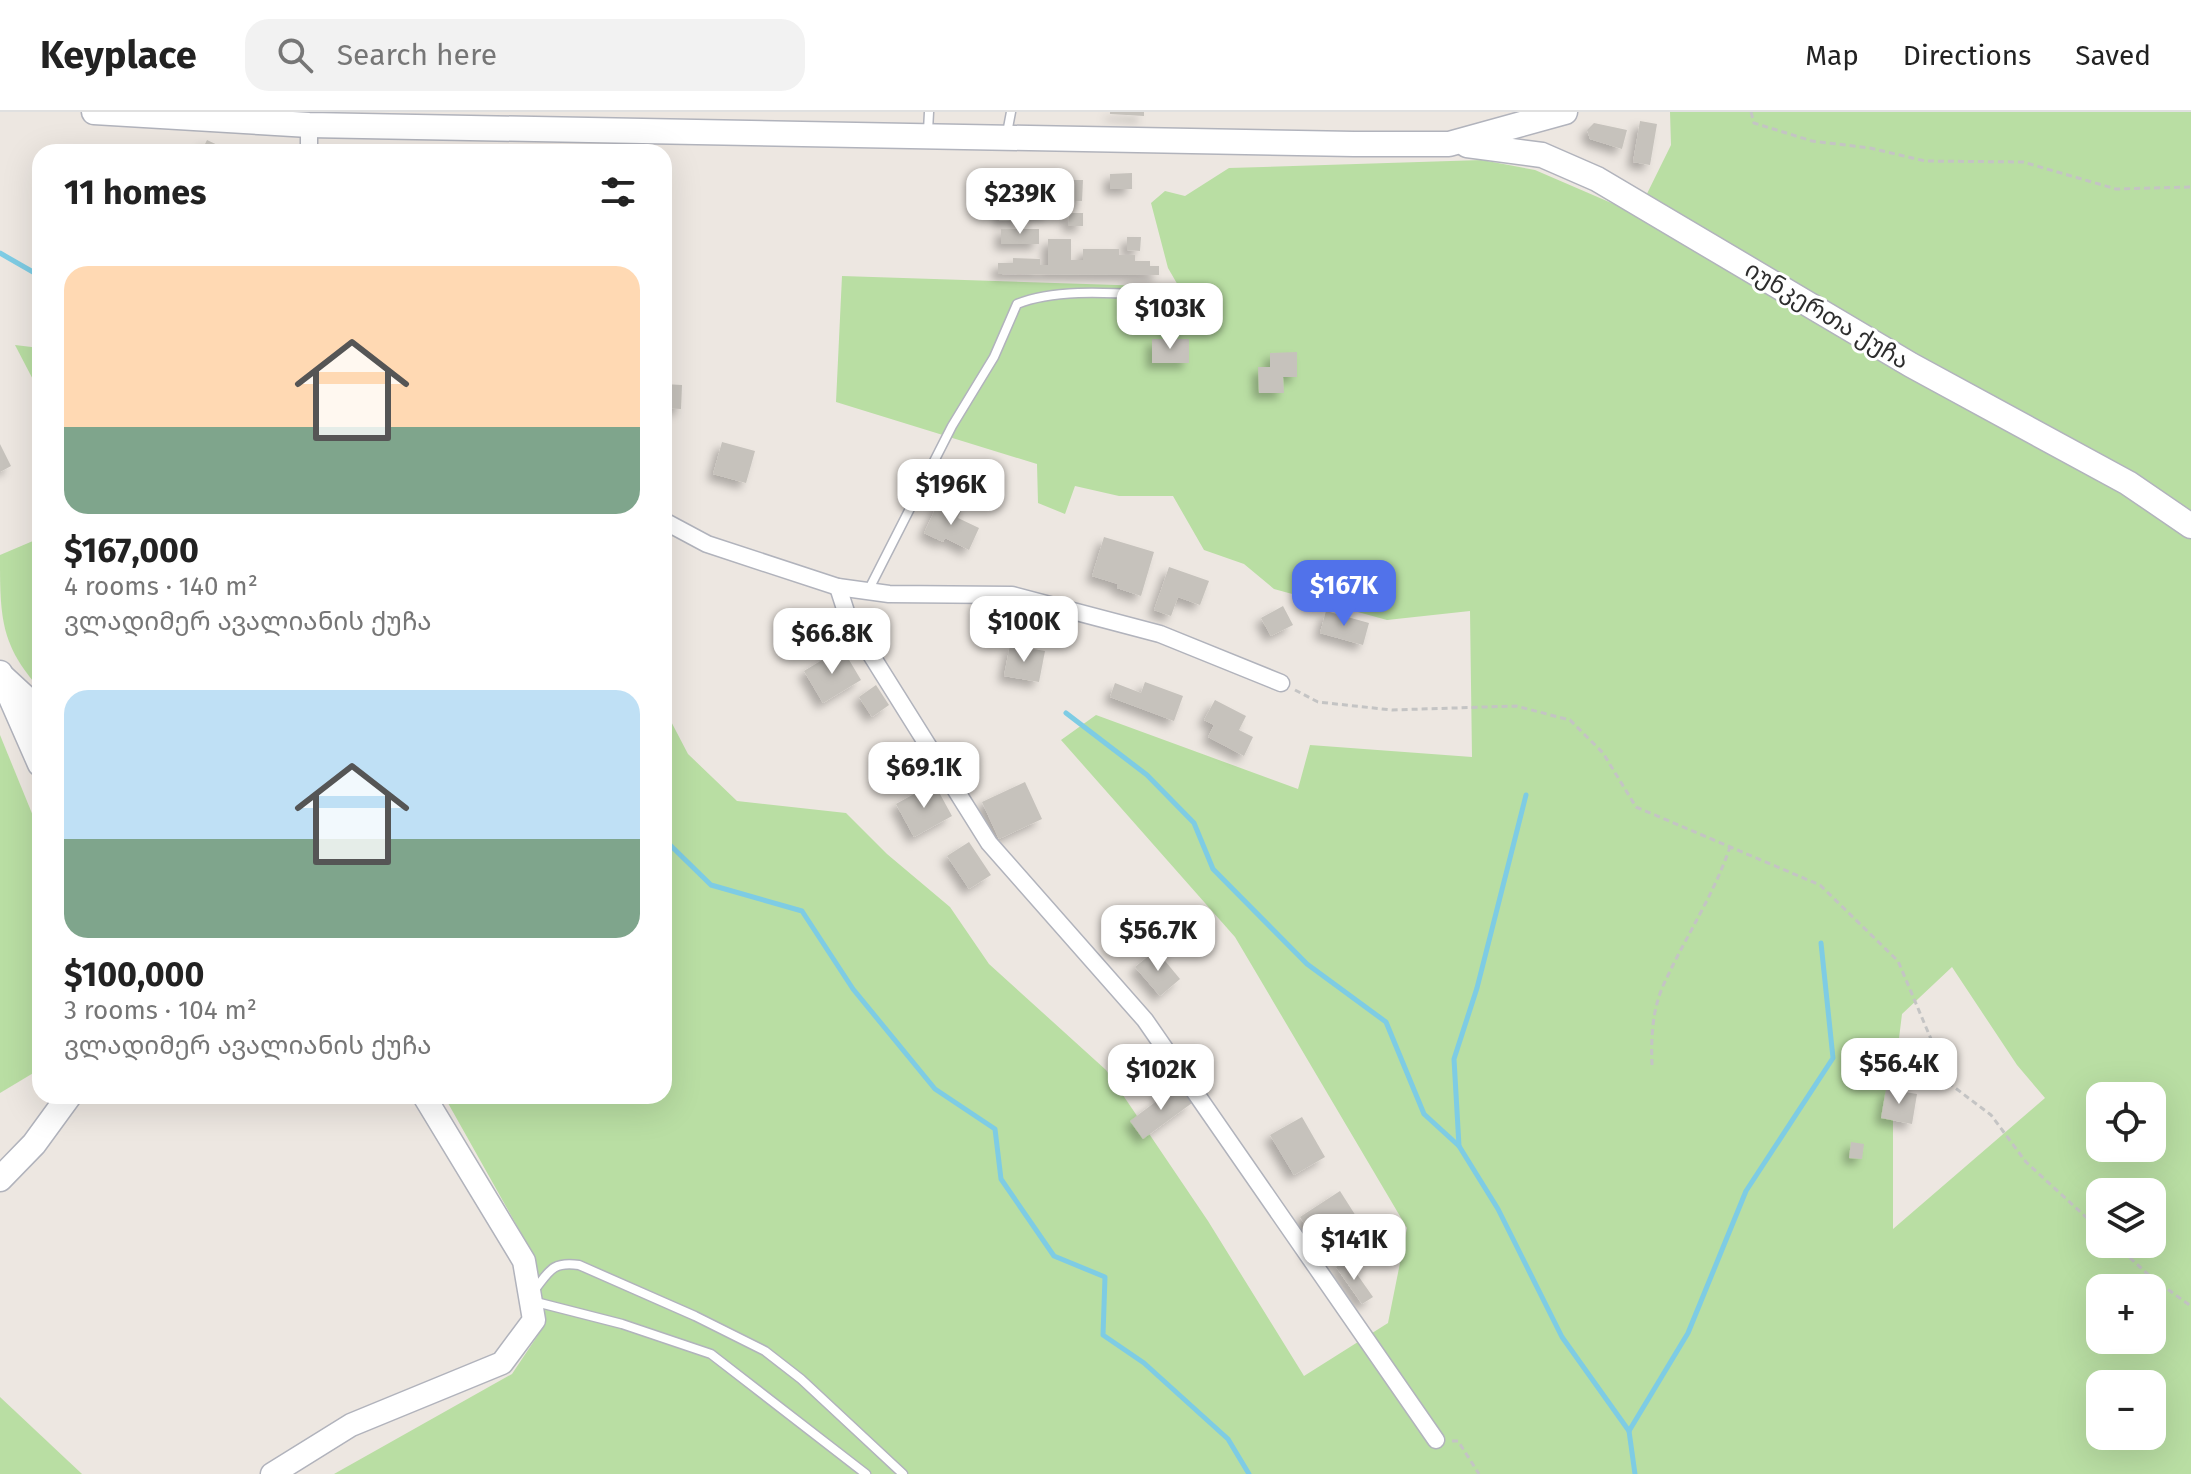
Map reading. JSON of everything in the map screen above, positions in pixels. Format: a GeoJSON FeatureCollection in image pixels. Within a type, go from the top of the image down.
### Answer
{"type":"FeatureCollection","features":[{"type":"Feature","properties":{"kind":"main road"},"geometry":{"type":"LineString","coordinates":[[94,112],[309,125],[928,124],[1006,138],[1449,144],[1565,112]]}},
{"type":"Feature","properties":{"kind":"main road","name":"იუნკერთა ქუჩა"},"geometry":{"type":"LineString","coordinates":[[1449,144],[1497,147],[1542,155],[1597,179],[1911,365],[2128,483],[2191,526]]}},
{"type":"Feature","properties":{"kind":"main road"},"geometry":{"type":"LineString","coordinates":[[0,673],[32,746]]}},
{"type":"Feature","properties":{"kind":"main road"},"geometry":{"type":"LineString","coordinates":[[0,1179],[34,1144],[63,1104]]}},
{"type":"Feature","properties":{"kind":"street"},"geometry":{"type":"LineString","coordinates":[[309,125],[309,144]]}},
{"type":"Feature","properties":{"kind":"street"},"geometry":{"type":"LineString","coordinates":[[672,525],[707,544],[838,587],[889,594],[1012,595],[1160,634],[1281,683]]}},
{"type":"Feature","properties":{"kind":"street"},"geometry":{"type":"LineString","coordinates":[[838,587],[848,618],[989,843],[1145,1020],[1436,1440]]}},
{"type":"Feature","properties":{"kind":"street"},"geometry":{"type":"LineString","coordinates":[[0,673],[32,703]]}},
{"type":"Feature","properties":{"kind":"street"},"geometry":{"type":"LineString","coordinates":[[272,1474],[351,1425],[502,1363],[534,1320],[524,1261],[429,1104]]}},
{"type":"Feature","properties":{"kind":"lane"},"geometry":{"type":"LineString","coordinates":[[1006,138],[1011,112]]}},
{"type":"Feature","properties":{"kind":"lane"},"geometry":{"type":"LineString","coordinates":[[867,592],[952,426],[994,357],[1017,304],[1034,296],[1156,295]]}},
{"type":"Feature","properties":{"kind":"lane"},"geometry":{"type":"LineString","coordinates":[[866,1474],[711,1354],[530,1298],[554,1265],[564,1263],[579,1265],[695,1316],[765,1351],[801,1379],[903,1474]]}},
{"type":"Feature","properties":{"kind":"path"},"geometry":{"type":"LineString","coordinates":[[1751,112],[1754,123],[1812,141],[1870,148],[1925,161],[2023,162],[2116,189],[2191,187]]}},
{"type":"Feature","properties":{"kind":"path"},"geometry":{"type":"LineString","coordinates":[[1281,683],[1318,702],[1392,710],[1516,706],[1570,720],[1603,753],[1636,807],[1820,885],[1898,961],[1950,1084],[1991,1115],[2026,1162],[2086,1217]]}},
{"type":"Feature","properties":{"kind":"path"},"geometry":{"type":"LineString","coordinates":[[1652,1065],[1651,1031],[1662,988],[1719,879],[1730,847]]}},
{"type":"Feature","properties":{"kind":"path"},"geometry":{"type":"LineString","coordinates":[[2130,1258],[2191,1306]]}},
{"type":"Feature","properties":{"kind":"path"},"geometry":{"type":"LineString","coordinates":[[1436,1440],[1458,1441],[1479,1474]]}},
{"type":"Feature","properties":{"kind":"green space"},"geometry":{"type":"Polygon","coordinates":[[[1670,112],[2191,112],[2191,1474],[334,1474],[512,1374],[546,1323],[535,1258],[448,1104],[672,1104],[672,723],[688,754],[737,801],[846,813],[887,854],[950,907],[989,964],[1106,1070],[1208,1221],[1304,1376],[1388,1323],[1407,1228],[1235,937],[1061,740],[1096,715],[1298,789],[1310,745],[1472,757],[1470,611],[1387,620],[1274,589],[1244,564],[1204,550],[1173,496],[1119,496],[1075,486],[1065,514],[1038,503],[1037,464],[836,402],[842,276],[1179,287],[1168,268],[1151,203],[1165,191],[1185,196],[1229,168],[1482,160],[1535,170],[1637,214],[1671,145],[1670,112]],[[1952,967],[1902,1014],[1893,1087],[1893,1229],[2045,1098],[2017,1065],[1952,967]]]}},
{"type":"Feature","properties":{"kind":"green space"},"geometry":{"type":"Polygon","coordinates":[[[15,345],[32,347],[32,378],[15,345]]]}},
{"type":"Feature","properties":{"kind":"green space"},"geometry":{"type":"Polygon","coordinates":[[[32,541],[32,679],[17,658],[5,628],[0,555],[32,541]]]}},
{"type":"Feature","properties":{"kind":"green space"},"geometry":{"type":"Polygon","coordinates":[[[0,735],[32,813],[32,1074],[0,1093],[0,735]]]}},
{"type":"Feature","properties":{"kind":"green space"},"geometry":{"type":"Polygon","coordinates":[[[0,1397],[82,1474],[0,1474],[0,1397]]]}},
{"type":"Feature","properties":{"kind":"building"},"geometry":{"type":"Polygon","coordinates":[[[1144,112],[1144,116],[1110,114],[1144,112]]]}},
{"type":"Feature","properties":{"kind":"building"},"geometry":{"type":"Polygon","coordinates":[[[1640,121],[1657,124],[1650,165],[1633,162],[1640,121]]]}},
{"type":"Feature","properties":{"kind":"building"},"geometry":{"type":"Polygon","coordinates":[[[1594,123],[1627,130],[1622,149],[1590,139],[1587,130],[1594,123]]]}},
{"type":"Feature","properties":{"kind":"building"},"geometry":{"type":"Polygon","coordinates":[[[1132,173],[1132,189],[1110,189],[1110,174],[1132,173]]]}},
{"type":"Feature","properties":{"kind":"building"},"geometry":{"type":"Polygon","coordinates":[[[1050,175],[1064,176],[1064,199],[1049,198],[1050,175]]]}},
{"type":"Feature","properties":{"kind":"building"},"geometry":{"type":"Polygon","coordinates":[[[1002,178],[1040,179],[1039,192],[1002,191],[1002,178]]]}},
{"type":"Feature","properties":{"kind":"building"},"geometry":{"type":"Polygon","coordinates":[[[1069,180],[1083,180],[1082,201],[1068,201],[1069,180]]]}},
{"type":"Feature","properties":{"kind":"building"},"geometry":{"type":"Polygon","coordinates":[[[1030,201],[1050,202],[1049,215],[1030,215],[1030,201]]]}},
{"type":"Feature","properties":{"kind":"building"},"geometry":{"type":"Polygon","coordinates":[[[999,208],[1022,208],[1022,221],[999,221],[999,208]]]}},
{"type":"Feature","properties":{"kind":"building"},"geometry":{"type":"Polygon","coordinates":[[[1069,213],[1083,213],[1083,226],[1068,226],[1069,213]]]}},
{"type":"Feature","properties":{"kind":"building"},"geometry":{"type":"Polygon","coordinates":[[[1001,229],[1039,229],[1039,244],[1001,244],[1001,229]]]}},
{"type":"Feature","properties":{"kind":"building"},"geometry":{"type":"Polygon","coordinates":[[[1127,237],[1141,237],[1140,251],[1127,250],[1127,237]]]}},
{"type":"Feature","properties":{"kind":"building"},"geometry":{"type":"Polygon","coordinates":[[[1048,239],[1071,239],[1071,260],[1083,260],[1083,249],[1119,249],[1119,255],[1135,255],[1135,261],[1150,261],[1150,266],[1159,266],[1159,275],[998,274],[998,263],[1013,263],[1013,258],[1040,259],[1040,265],[1048,265],[1048,239]]]}},
{"type":"Feature","properties":{"kind":"building"},"geometry":{"type":"Polygon","coordinates":[[[1152,339],[1189,339],[1189,363],[1152,363],[1152,339]]]}},
{"type":"Feature","properties":{"kind":"building"},"geometry":{"type":"Polygon","coordinates":[[[1297,352],[1297,377],[1283,377],[1284,393],[1259,393],[1258,367],[1270,367],[1270,353],[1297,352]]]}},
{"type":"Feature","properties":{"kind":"building"},"geometry":{"type":"Polygon","coordinates":[[[672,384],[682,385],[681,409],[672,408],[672,384]]]}},
{"type":"Feature","properties":{"kind":"building"},"geometry":{"type":"Polygon","coordinates":[[[722,442],[755,451],[746,483],[713,474],[722,442]]]}},
{"type":"Feature","properties":{"kind":"building"},"geometry":{"type":"Polygon","coordinates":[[[0,444],[11,466],[0,472],[0,444]]]}},
{"type":"Feature","properties":{"kind":"building"},"geometry":{"type":"Polygon","coordinates":[[[939,501],[961,511],[958,518],[979,528],[969,550],[945,538],[943,542],[924,533],[939,501]]]}},
{"type":"Feature","properties":{"kind":"building"},"geometry":{"type":"Polygon","coordinates":[[[1104,537],[1154,552],[1141,596],[1117,588],[1118,584],[1092,576],[1104,537]]]}},
{"type":"Feature","properties":{"kind":"building"},"geometry":{"type":"Polygon","coordinates":[[[1169,567],[1209,581],[1200,605],[1178,597],[1171,616],[1154,610],[1169,567]]]}},
{"type":"Feature","properties":{"kind":"building"},"geometry":{"type":"Polygon","coordinates":[[[1283,606],[1293,625],[1271,636],[1261,618],[1283,606]]]}},
{"type":"Feature","properties":{"kind":"building"},"geometry":{"type":"Polygon","coordinates":[[[1326,611],[1369,623],[1363,645],[1320,633],[1326,611]]]}},
{"type":"Feature","properties":{"kind":"building"},"geometry":{"type":"Polygon","coordinates":[[[1010,645],[1045,651],[1039,682],[1004,676],[1010,645]]]}},
{"type":"Feature","properties":{"kind":"building"},"geometry":{"type":"Polygon","coordinates":[[[842,648],[861,680],[823,703],[804,671],[842,648]]]}},
{"type":"Feature","properties":{"kind":"building"},"geometry":{"type":"Polygon","coordinates":[[[1145,682],[1183,696],[1174,721],[1110,697],[1115,683],[1141,693],[1145,682]]]}},
{"type":"Feature","properties":{"kind":"building"},"geometry":{"type":"Polygon","coordinates":[[[876,685],[889,705],[872,717],[859,697],[876,685]]]}},
{"type":"Feature","properties":{"kind":"building"},"geometry":{"type":"Polygon","coordinates":[[[1215,700],[1246,716],[1239,730],[1253,737],[1244,756],[1208,737],[1214,725],[1204,720],[1215,700]]]}},
{"type":"Feature","properties":{"kind":"building"},"geometry":{"type":"Polygon","coordinates":[[[906,745],[917,763],[904,772],[892,753],[906,745]]]}},
{"type":"Feature","properties":{"kind":"building"},"geometry":{"type":"Polygon","coordinates":[[[1025,782],[1042,819],[999,839],[982,802],[1025,782]]]}},
{"type":"Feature","properties":{"kind":"building"},"geometry":{"type":"Polygon","coordinates":[[[934,783],[952,816],[914,837],[896,804],[934,783]]]}},
{"type":"Feature","properties":{"kind":"building"},"geometry":{"type":"Polygon","coordinates":[[[969,842],[991,875],[969,889],[947,856],[969,842]]]}},
{"type":"Feature","properties":{"kind":"building"},"geometry":{"type":"Polygon","coordinates":[[[1156,950],[1180,979],[1160,996],[1135,967],[1156,950]]]}},
{"type":"Feature","properties":{"kind":"building"},"geometry":{"type":"Polygon","coordinates":[[[1178,1085],[1192,1103],[1143,1139],[1130,1121],[1178,1085]]]}},
{"type":"Feature","properties":{"kind":"building"},"geometry":{"type":"Polygon","coordinates":[[[1886,1089],[1917,1094],[1912,1124],[1881,1118],[1886,1089]]]}},
{"type":"Feature","properties":{"kind":"building"},"geometry":{"type":"Polygon","coordinates":[[[1302,1117],[1325,1157],[1294,1175],[1270,1135],[1302,1117]]]}},
{"type":"Feature","properties":{"kind":"building"},"geometry":{"type":"Polygon","coordinates":[[[1851,1142],[1864,1144],[1862,1159],[1849,1158],[1851,1142]]]}},
{"type":"Feature","properties":{"kind":"building"},"geometry":{"type":"Polygon","coordinates":[[[1340,1191],[1361,1224],[1320,1249],[1300,1217],[1340,1191]]]}},
{"type":"Feature","properties":{"kind":"building"},"geometry":{"type":"Polygon","coordinates":[[[1347,1260],[1373,1297],[1362,1304],[1336,1267],[1347,1260]]]}},
{"type":"Feature","properties":{"kind":"waterway"},"geometry":{"type":"LineString","coordinates":[[0,253],[32,271]]}},
{"type":"Feature","properties":{"kind":"waterway"},"geometry":{"type":"LineString","coordinates":[[1066,713],[1147,775],[1194,823],[1213,869],[1307,964],[1386,1022],[1424,1114],[1459,1146]]}},
{"type":"Feature","properties":{"kind":"waterway"},"geometry":{"type":"LineString","coordinates":[[1526,795],[1477,988],[1454,1059],[1459,1146],[1498,1209],[1562,1337],[1629,1431]]}},
{"type":"Feature","properties":{"kind":"waterway"},"geometry":{"type":"LineString","coordinates":[[672,847],[711,885],[802,911],[853,989],[935,1089],[995,1129],[1001,1179],[1054,1256],[1105,1277],[1103,1335],[1144,1363],[1228,1439],[1249,1474]]}},
{"type":"Feature","properties":{"kind":"waterway"},"geometry":{"type":"LineString","coordinates":[[1635,1474],[1629,1431],[1688,1333],[1746,1191],[1833,1058],[1821,943]]}}]}
